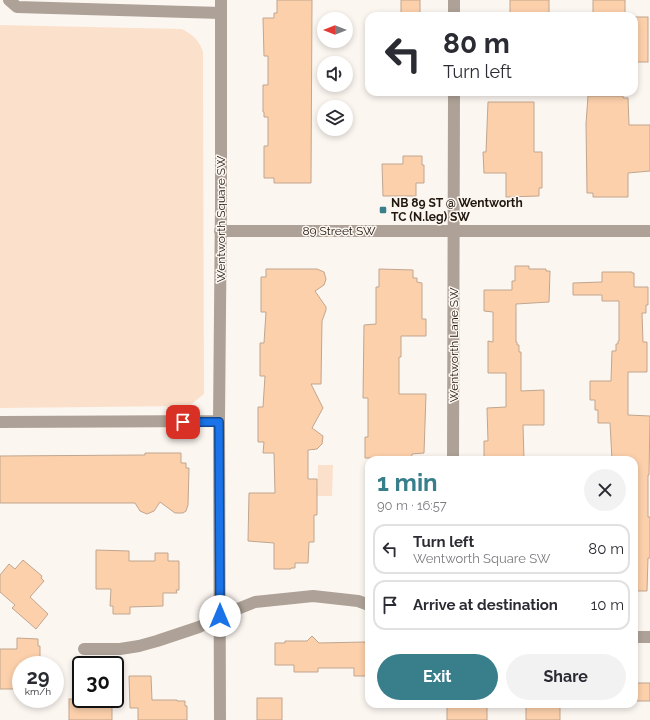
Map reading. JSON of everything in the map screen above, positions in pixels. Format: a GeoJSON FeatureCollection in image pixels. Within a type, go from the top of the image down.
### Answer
{"type":"FeatureCollection","features":[{"type":"Feature","properties":{"kind":"street"},"geometry":{"type":"LineString","coordinates":[[9,0],[17,7],[221,12]]}},
{"type":"Feature","properties":{"kind":"street","name":"Wentworth Square SW"},"geometry":{"type":"LineString","coordinates":[[220,720],[219,422],[221,0]]}},
{"type":"Feature","properties":{"kind":"street"},"geometry":{"type":"LineString","coordinates":[[454,0],[454,12]]}},
{"type":"Feature","properties":{"kind":"street","name":"Wentworth Lane SW"},"geometry":{"type":"LineString","coordinates":[[454,96],[454,456]]}},
{"type":"Feature","properties":{"kind":"street","name":"89 Street SW"},"geometry":{"type":"LineString","coordinates":[[220,231],[650,231]]}},
{"type":"Feature","properties":{"kind":"street"},"geometry":{"type":"LineString","coordinates":[[0,422],[219,422]]}},
{"type":"Feature","properties":{"kind":"street"},"geometry":{"type":"LineString","coordinates":[[84,649],[120,649],[139,646],[199,627],[220,616],[255,602],[313,596],[358,601],[365,604]]}},
{"type":"Feature","properties":{"kind":"street"},"geometry":{"type":"LineString","coordinates":[[638,638],[650,637]]}},
{"type":"Feature","properties":{"kind":"shaded area"},"geometry":{"type":"Polygon","coordinates":[[[0,25],[182,29],[195,38],[200,44],[203,52],[204,394],[189,406],[0,408],[0,25]]]}},
{"type":"Feature","properties":{"kind":"shaded area"},"geometry":{"type":"Polygon","coordinates":[[[318,465],[333,465],[332,496],[317,496],[318,465]]]}},
{"type":"Feature","properties":{"kind":"building"},"geometry":{"type":"Polygon","coordinates":[[[277,0],[312,0],[311,183],[274,183],[274,178],[264,178],[264,146],[268,146],[268,117],[264,117],[263,112],[263,85],[268,85],[268,56],[264,56],[263,18],[274,18],[274,13],[277,13],[277,0]]]}},
{"type":"Feature","properties":{"kind":"building"},"geometry":{"type":"Polygon","coordinates":[[[401,0],[420,0],[420,12],[401,12],[401,0]]]}},
{"type":"Feature","properties":{"kind":"building"},"geometry":{"type":"Polygon","coordinates":[[[510,0],[549,0],[549,12],[510,12],[510,0]]]}},
{"type":"Feature","properties":{"kind":"building"},"geometry":{"type":"Polygon","coordinates":[[[593,0],[625,0],[625,12],[593,12],[593,0]]]}},
{"type":"Feature","properties":{"kind":"building"},"geometry":{"type":"Polygon","coordinates":[[[638,17],[648,17],[648,62],[638,62],[638,17]]]}},
{"type":"Feature","properties":{"kind":"building"},"geometry":{"type":"Polygon","coordinates":[[[588,96],[623,96],[623,98],[628,98],[629,125],[650,125],[650,171],[628,173],[628,197],[593,197],[593,193],[587,193],[586,124],[588,96]]]}},
{"type":"Feature","properties":{"kind":"building"},"geometry":{"type":"Polygon","coordinates":[[[488,102],[534,102],[534,152],[542,152],[542,188],[539,188],[539,196],[506,197],[506,173],[484,173],[483,152],[486,152],[488,102]]]}},
{"type":"Feature","properties":{"kind":"building"},"geometry":{"type":"Polygon","coordinates":[[[403,156],[422,156],[422,165],[424,165],[424,183],[416,183],[416,196],[383,196],[382,164],[403,164],[403,156]]]}},
{"type":"Feature","properties":{"kind":"building"},"geometry":{"type":"Polygon","coordinates":[[[515,266],[529,266],[529,269],[546,269],[546,271],[550,271],[549,302],[516,304],[516,342],[517,345],[519,345],[519,352],[521,352],[521,391],[544,390],[544,425],[523,425],[524,456],[484,456],[484,441],[488,441],[487,408],[506,407],[506,373],[488,373],[488,341],[493,342],[493,312],[484,311],[484,290],[512,290],[512,281],[515,281],[515,266]]]}},
{"type":"Feature","properties":{"kind":"building"},"geometry":{"type":"Polygon","coordinates":[[[266,269],[317,269],[324,272],[326,279],[324,285],[315,291],[326,307],[326,310],[322,321],[321,384],[311,384],[323,408],[312,428],[323,436],[322,444],[317,449],[308,450],[308,479],[317,479],[317,515],[314,515],[314,542],[309,542],[308,563],[295,563],[295,568],[291,569],[274,569],[274,543],[248,541],[249,493],[275,493],[274,453],[263,453],[264,442],[258,442],[258,407],[263,407],[265,376],[260,376],[260,343],[264,343],[266,312],[261,312],[261,277],[266,277],[266,269]]]}},
{"type":"Feature","properties":{"kind":"building"},"geometry":{"type":"Polygon","coordinates":[[[379,269],[413,270],[413,278],[417,278],[417,282],[422,283],[422,319],[426,319],[426,336],[401,336],[401,357],[399,357],[399,394],[426,394],[424,453],[412,454],[412,456],[365,456],[365,437],[368,437],[368,398],[363,398],[364,325],[376,324],[376,287],[379,287],[379,269]]]}},
{"type":"Feature","properties":{"kind":"building"},"geometry":{"type":"Polygon","coordinates":[[[602,272],[632,272],[634,273],[634,287],[648,287],[648,305],[646,305],[646,313],[642,313],[643,342],[647,342],[647,372],[628,372],[628,415],[650,416],[648,517],[650,517],[650,558],[648,558],[647,591],[638,591],[638,456],[612,456],[610,423],[598,423],[598,410],[595,410],[595,400],[590,400],[590,381],[611,381],[612,351],[616,351],[616,344],[618,344],[619,341],[619,301],[602,301],[602,295],[573,295],[573,283],[602,282],[602,272]]]}},
{"type":"Feature","properties":{"kind":"building"},"geometry":{"type":"Polygon","coordinates":[[[145,453],[181,453],[181,463],[186,463],[186,468],[189,468],[188,505],[186,511],[183,513],[175,513],[160,502],[154,511],[147,514],[140,511],[135,503],[0,503],[0,456],[145,455],[145,453]]]}},
{"type":"Feature","properties":{"kind":"building"},"geometry":{"type":"Polygon","coordinates":[[[96,550],[129,551],[129,561],[155,561],[155,553],[168,553],[168,561],[179,561],[179,590],[176,590],[177,593],[163,593],[163,606],[130,607],[130,614],[113,614],[113,606],[110,606],[111,589],[96,589],[96,550]]]}},
{"type":"Feature","properties":{"kind":"building"},"geometry":{"type":"Polygon","coordinates":[[[23,560],[42,576],[41,578],[44,581],[30,597],[48,614],[36,629],[12,608],[15,605],[0,592],[0,575],[9,564],[15,569],[23,560]]]}},
{"type":"Feature","properties":{"kind":"building"},"geometry":{"type":"Polygon","coordinates":[[[312,636],[319,643],[365,642],[365,676],[354,676],[354,668],[318,668],[318,672],[294,672],[294,665],[275,665],[275,643],[285,643],[285,641],[307,641],[312,636]]]}},
{"type":"Feature","properties":{"kind":"building"},"geometry":{"type":"Polygon","coordinates":[[[17,638],[38,639],[40,656],[12,656],[12,689],[0,689],[0,649],[17,649],[17,638]]]}},
{"type":"Feature","properties":{"kind":"building"},"geometry":{"type":"Polygon","coordinates":[[[129,676],[151,676],[152,700],[185,701],[185,706],[187,706],[187,720],[138,720],[138,708],[130,708],[129,676]]]}},
{"type":"Feature","properties":{"kind":"building"},"geometry":{"type":"Polygon","coordinates":[[[638,683],[650,683],[650,701],[638,701],[638,683]]]}},
{"type":"Feature","properties":{"kind":"building"},"geometry":{"type":"Polygon","coordinates":[[[257,698],[282,698],[282,720],[257,720],[257,698]]]}},
{"type":"Feature","properties":{"kind":"building"},"geometry":{"type":"Polygon","coordinates":[[[69,699],[72,699],[72,708],[112,708],[112,720],[69,720],[69,699]]]}},
{"type":"Feature","properties":{"kind":"building"},"geometry":{"type":"Polygon","coordinates":[[[447,708],[487,708],[487,720],[447,720],[447,708]]]}},
{"type":"Feature","properties":{"kind":"building"},"geometry":{"type":"Polygon","coordinates":[[[526,708],[560,708],[560,720],[526,720],[526,708]]]}},
{"type":"Feature","properties":{"kind":"place","name":"NB 89 ST @ Wentworth TC (N.leg) SW"},"geometry":{"type":"Point","coordinates":[383,210]}},
{"type":"Feature","properties":{"kind":"route"},"geometry":{"type":"LineString","coordinates":[[183,422],[219,422],[220,616]]}}]}
